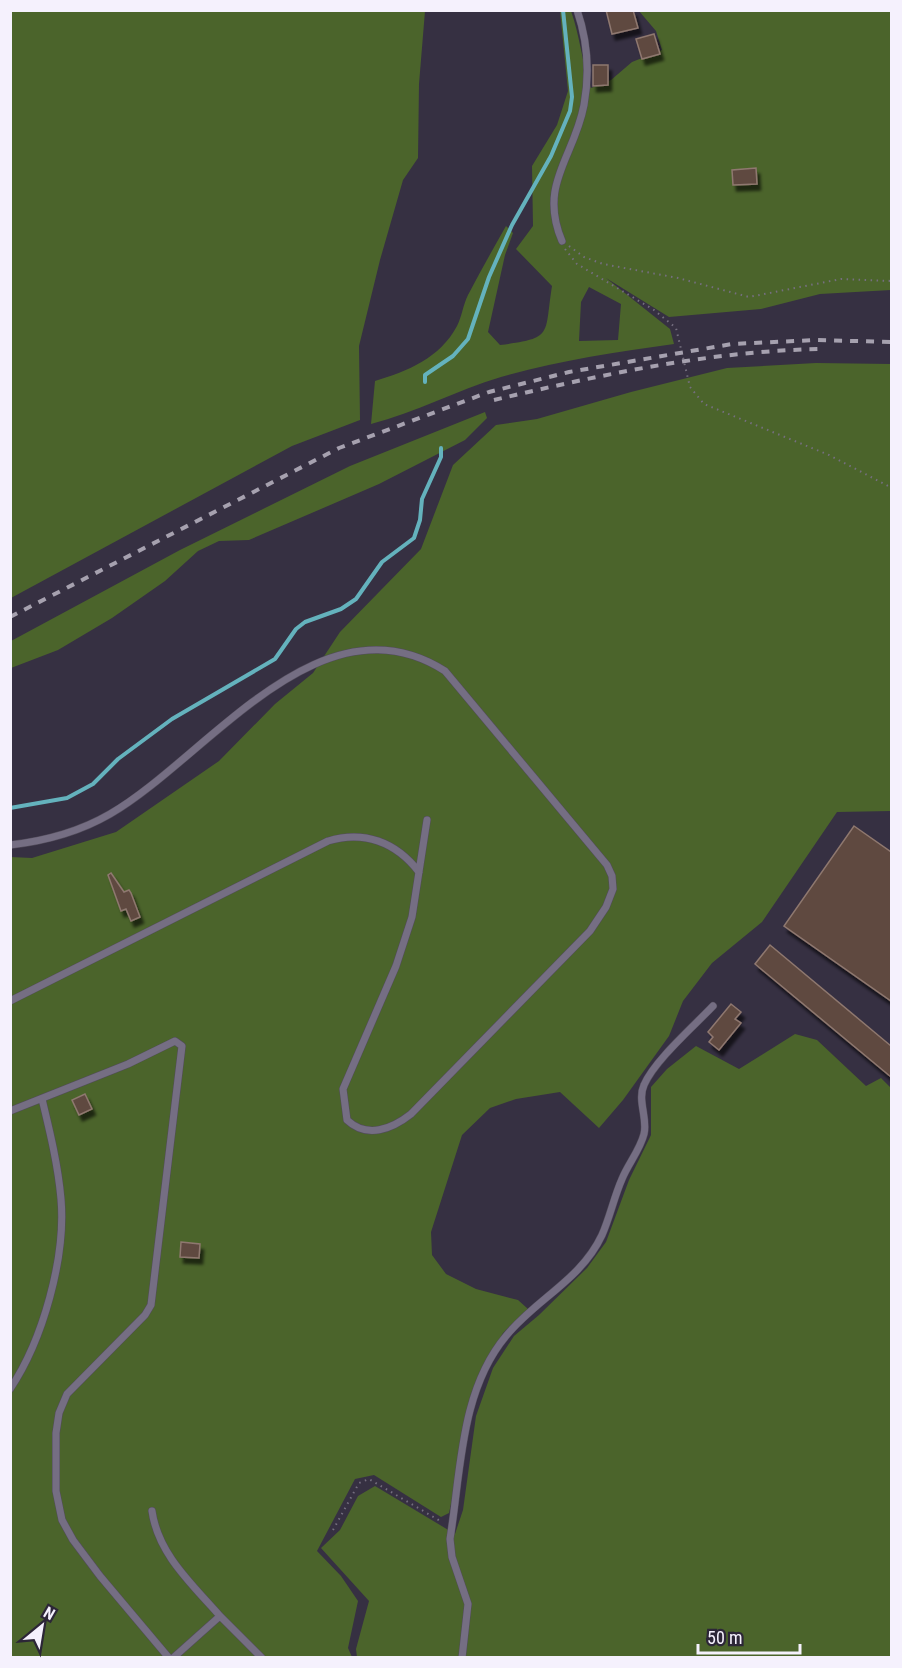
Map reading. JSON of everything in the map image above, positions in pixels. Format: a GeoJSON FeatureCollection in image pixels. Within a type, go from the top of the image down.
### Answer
{"type":"FeatureCollection","features":[{"type":"Feature","properties":{"kind":"lane"},"geometry":{"type":"LineString","coordinates":[[562,241],[555,226],[552,199],[559,173],[584,106],[589,64],[585,33],[577,10]]}},
{"type":"Feature","properties":{"kind":"lane"},"geometry":{"type":"LineString","coordinates":[[10,845],[40,842],[109,815],[141,794],[261,695],[300,670],[327,658],[372,649],[401,652],[426,659],[445,671],[607,865],[612,876],[613,890],[606,907],[578,945],[411,1114],[392,1126],[366,1132],[347,1120],[344,1089],[396,966],[412,917],[427,820]]}},
{"type":"Feature","properties":{"kind":"lane"},"geometry":{"type":"LineString","coordinates":[[10,1001],[328,841],[354,835],[370,838],[405,855],[419,872]]}},
{"type":"Feature","properties":{"kind":"lane"},"geometry":{"type":"LineString","coordinates":[[462,1658],[468,1604],[452,1557],[452,1527],[468,1418],[486,1368],[505,1336],[562,1287],[590,1257],[602,1233],[622,1179],[644,1135],[643,1086],[657,1066],[712,1006]]}},
{"type":"Feature","properties":{"kind":"lane"},"geometry":{"type":"LineString","coordinates":[[10,1111],[175,1041],[182,1046],[151,1305],[145,1315],[68,1394],[59,1413],[56,1433],[56,1491],[62,1520],[100,1576],[171,1658],[220,1616]]}},
{"type":"Feature","properties":{"kind":"lane"},"geometry":{"type":"LineString","coordinates":[[10,1389],[20,1375],[52,1289],[61,1231],[61,1200],[55,1156],[42,1099]]}},
{"type":"Feature","properties":{"kind":"lane"},"geometry":{"type":"LineString","coordinates":[[152,1511],[155,1532],[166,1553],[220,1616],[261,1658]]}},
{"type":"Feature","properties":{"kind":"path"},"geometry":{"type":"LineString","coordinates":[[562,241],[584,257],[603,264],[678,278],[749,297],[841,279],[891,281]]}},
{"type":"Feature","properties":{"kind":"path"},"geometry":{"type":"LineString","coordinates":[[562,241],[567,253],[577,264],[654,310],[676,328],[690,387],[704,404],[829,455],[891,488]]}},
{"type":"Feature","properties":{"kind":"path"},"geometry":{"type":"LineString","coordinates":[[333,1530],[359,1483],[369,1479],[452,1527]]}},
{"type":"Feature","properties":{"kind":"green space"},"geometry":{"type":"Polygon","coordinates":[[[10,11],[425,11],[419,84],[418,158],[403,180],[359,346],[360,420],[292,446],[11,598],[10,11]]]}},
{"type":"Feature","properties":{"kind":"green space"},"geometry":{"type":"Polygon","coordinates":[[[560,11],[571,11],[591,88],[611,80],[632,62],[662,50],[656,31],[639,11],[891,11],[891,290],[820,294],[761,309],[669,317],[606,278],[670,329],[674,344],[522,371],[485,382],[404,414],[371,424],[375,381],[411,368],[442,347],[459,322],[468,295],[506,226],[513,233],[505,255],[488,332],[500,345],[530,340],[543,332],[552,286],[516,249],[533,226],[532,166],[557,125],[568,91],[560,11]],[[589,287],[581,302],[579,341],[618,340],[621,304],[589,287]]]}},
{"type":"Feature","properties":{"kind":"green space"},"geometry":{"type":"Polygon","coordinates":[[[816,363],[891,364],[891,811],[837,812],[762,922],[712,963],[683,1001],[669,1036],[623,1100],[599,1128],[560,1092],[516,1099],[490,1108],[462,1135],[431,1232],[432,1255],[446,1274],[476,1289],[518,1300],[528,1309],[503,1333],[477,1383],[449,1513],[441,1517],[374,1475],[355,1479],[317,1551],[341,1576],[358,1601],[348,1648],[352,1657],[11,1657],[10,857],[32,858],[116,832],[219,761],[275,704],[313,673],[340,632],[421,549],[453,465],[496,425],[537,419],[727,368],[816,363]]]}},
{"type":"Feature","properties":{"kind":"green space"},"geometry":{"type":"Polygon","coordinates":[[[485,412],[487,418],[465,440],[379,484],[249,540],[219,541],[198,551],[165,581],[112,618],[58,650],[11,668],[11,641],[180,550],[350,466],[485,412]]]}},
{"type":"Feature","properties":{"kind":"green space"},"geometry":{"type":"Polygon","coordinates":[[[795,1034],[817,1040],[866,1086],[881,1078],[891,1088],[891,1657],[357,1657],[356,1649],[369,1601],[321,1548],[340,1530],[358,1496],[375,1486],[455,1534],[463,1510],[476,1416],[493,1368],[514,1336],[587,1268],[606,1242],[629,1180],[651,1135],[651,1087],[667,1069],[696,1046],[739,1069],[795,1034]]]}},
{"type":"Feature","properties":{"kind":"building"},"geometry":{"type":"Polygon","coordinates":[[[606,10],[633,10],[638,28],[612,34],[606,10]]]}},
{"type":"Feature","properties":{"kind":"building"},"geometry":{"type":"Polygon","coordinates":[[[654,34],[660,54],[642,59],[636,39],[654,34]]]}},
{"type":"Feature","properties":{"kind":"building"},"geometry":{"type":"Polygon","coordinates":[[[593,65],[608,65],[608,85],[593,86],[593,65]]]}},
{"type":"Feature","properties":{"kind":"building"},"geometry":{"type":"Polygon","coordinates":[[[756,168],[757,184],[733,185],[732,170],[756,168]]]}},
{"type":"Feature","properties":{"kind":"building"},"geometry":{"type":"Polygon","coordinates":[[[854,826],[891,852],[891,1001],[784,926],[854,826]]]}},
{"type":"Feature","properties":{"kind":"building"},"geometry":{"type":"Polygon","coordinates":[[[111,873],[124,892],[129,890],[131,893],[140,917],[131,921],[126,909],[121,911],[108,875],[111,873]]]}},
{"type":"Feature","properties":{"kind":"building"},"geometry":{"type":"Polygon","coordinates":[[[770,945],[891,1046],[891,1077],[755,964],[770,945]]]}},
{"type":"Feature","properties":{"kind":"building"},"geometry":{"type":"Polygon","coordinates":[[[731,1004],[741,1012],[735,1019],[741,1023],[719,1050],[709,1042],[713,1037],[708,1032],[731,1004]]]}},
{"type":"Feature","properties":{"kind":"building"},"geometry":{"type":"Polygon","coordinates":[[[85,1094],[92,1109],[79,1115],[72,1100],[85,1094]]]}},
{"type":"Feature","properties":{"kind":"building"},"geometry":{"type":"Polygon","coordinates":[[[181,1242],[200,1244],[199,1258],[180,1257],[181,1242]]]}},
{"type":"Feature","properties":{"kind":"waterway"},"geometry":{"type":"LineString","coordinates":[[425,382],[425,375],[453,356],[468,339],[489,277],[512,225],[551,156],[570,111],[572,97],[563,10]]}},
{"type":"Feature","properties":{"kind":"waterway"},"geometry":{"type":"LineString","coordinates":[[10,808],[67,798],[93,784],[118,759],[172,719],[275,659],[296,629],[305,622],[341,609],[356,599],[382,562],[414,538],[420,520],[422,499],[441,457],[441,448]]}},
{"type":"Feature","properties":{"kind":"railway"},"geometry":{"type":"LineString","coordinates":[[10,617],[339,448],[489,392],[569,372],[732,344],[816,340],[892,342]]}},
{"type":"Feature","properties":{"kind":"railway"},"geometry":{"type":"LineString","coordinates":[[494,400],[615,373],[696,359],[820,349]]}}]}
